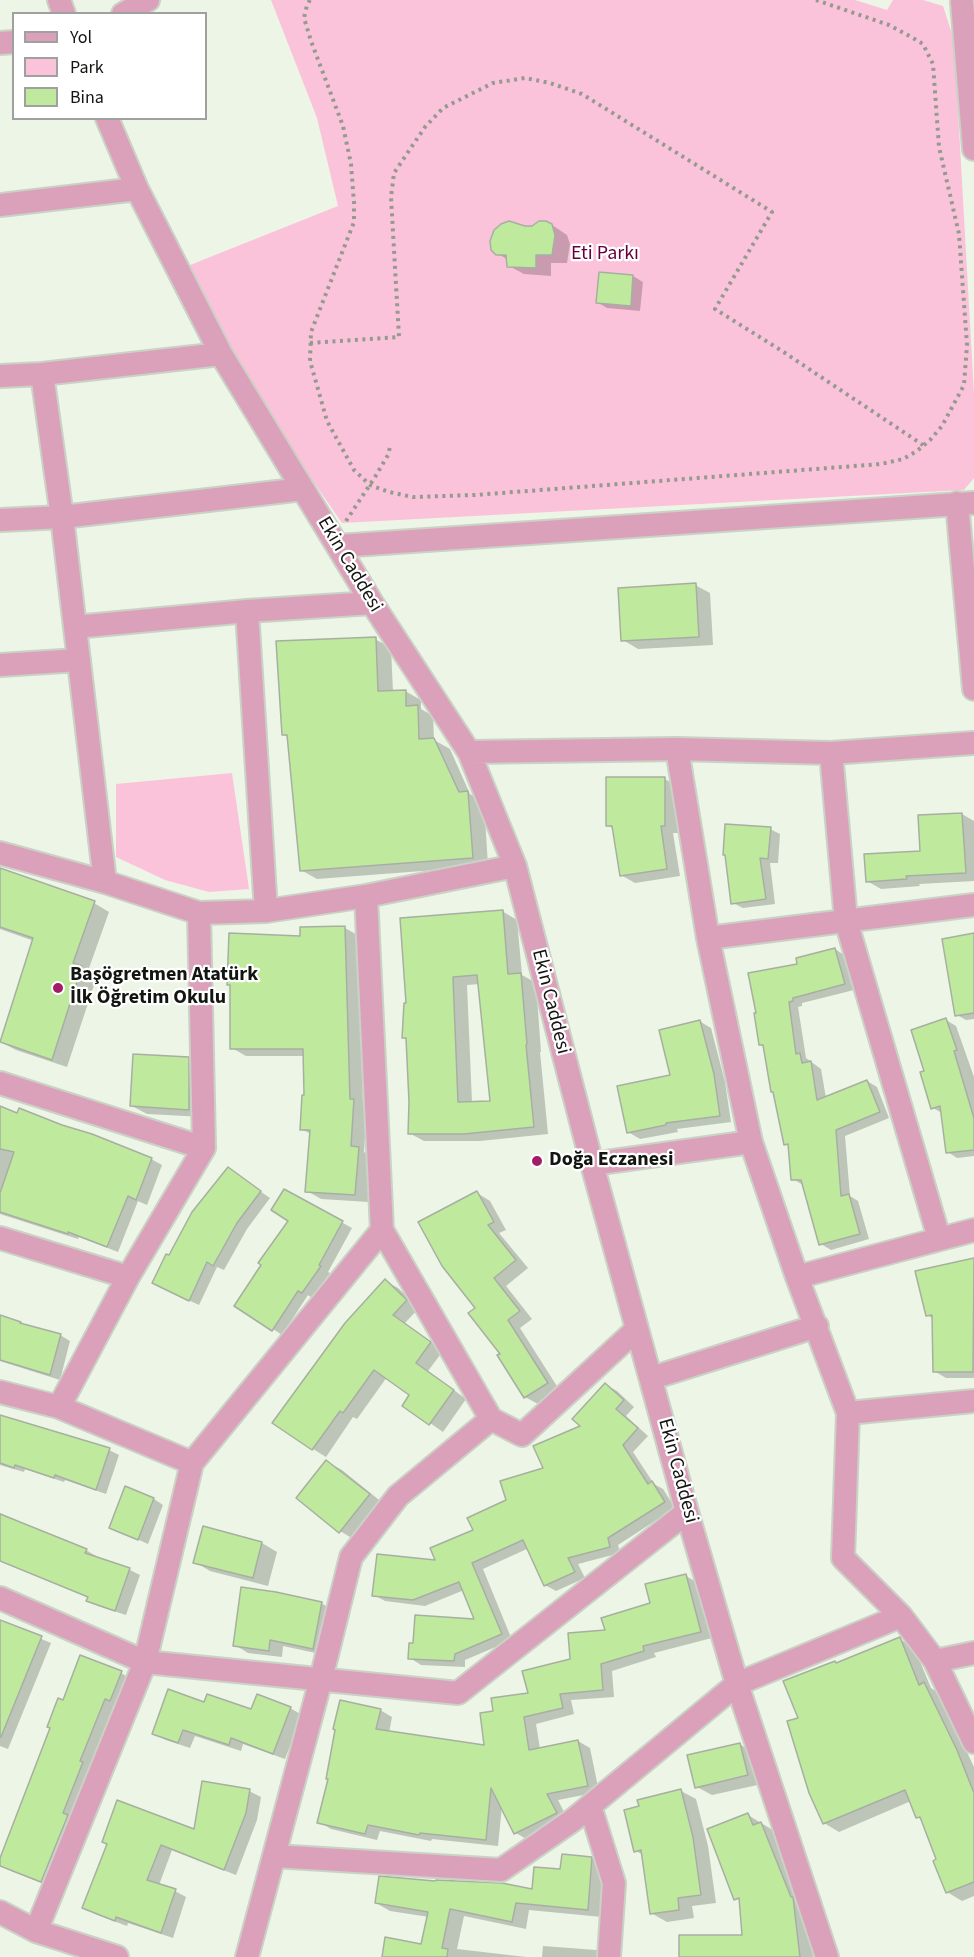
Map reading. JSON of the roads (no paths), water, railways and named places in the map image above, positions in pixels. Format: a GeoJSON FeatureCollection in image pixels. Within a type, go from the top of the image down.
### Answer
{"type":"FeatureCollection","features":[{"type":"Feature","properties":{"kind":"street"},"geometry":{"type":"LineString","coordinates":[[127,12],[148,0]]}},
{"type":"Feature","properties":{"kind":"street"},"geometry":{"type":"LineString","coordinates":[[964,1],[974,149]]}},
{"type":"Feature","properties":{"kind":"street","name":"Ekin Caddesi"},"geometry":{"type":"LineString","coordinates":[[108,120],[137,189],[221,354],[372,603],[470,752],[515,866],[592,1164],[687,1512],[737,1683],[827,1957]]}},
{"type":"Feature","properties":{"kind":"street"},"geometry":{"type":"LineString","coordinates":[[0,205],[137,189]]}},
{"type":"Feature","properties":{"kind":"street"},"geometry":{"type":"LineString","coordinates":[[0,376],[42,374],[221,354]]}},
{"type":"Feature","properties":{"kind":"street"},"geometry":{"type":"LineString","coordinates":[[42,374],[62,517],[105,882]]}},
{"type":"Feature","properties":{"kind":"street"},"geometry":{"type":"LineString","coordinates":[[0,520],[62,517],[303,489]]}},
{"type":"Feature","properties":{"kind":"street"},"geometry":{"type":"LineString","coordinates":[[336,543],[965,503],[974,689]]}},
{"type":"Feature","properties":{"kind":"street"},"geometry":{"type":"LineString","coordinates":[[75,627],[247,611],[372,603]]}},
{"type":"Feature","properties":{"kind":"street"},"geometry":{"type":"LineString","coordinates":[[247,611],[266,911]]}},
{"type":"Feature","properties":{"kind":"street"},"geometry":{"type":"LineString","coordinates":[[0,665],[79,660]]}},
{"type":"Feature","properties":{"kind":"street"},"geometry":{"type":"LineString","coordinates":[[470,752],[677,749],[831,753],[974,743]]}},
{"type":"Feature","properties":{"kind":"street"},"geometry":{"type":"LineString","coordinates":[[677,749],[708,939],[751,1142],[797,1277],[848,1413],[843,1558],[901,1616],[935,1661],[974,1742]]}},
{"type":"Feature","properties":{"kind":"street"},"geometry":{"type":"LineString","coordinates":[[831,753],[846,921],[939,1238]]}},
{"type":"Feature","properties":{"kind":"street"},"geometry":{"type":"LineString","coordinates":[[0,853],[105,882],[199,913],[266,911],[366,896],[515,866]]}},
{"type":"Feature","properties":{"kind":"street"},"geometry":{"type":"LineString","coordinates":[[366,896],[382,1230],[490,1419],[522,1436],[637,1329]]}},
{"type":"Feature","properties":{"kind":"street"},"geometry":{"type":"LineString","coordinates":[[708,939],[974,904]]}},
{"type":"Feature","properties":{"kind":"street"},"geometry":{"type":"LineString","coordinates":[[60,1407],[128,1277],[204,1148],[199,913]]}},
{"type":"Feature","properties":{"kind":"street"},"geometry":{"type":"LineString","coordinates":[[0,1083],[204,1148]]}},
{"type":"Feature","properties":{"kind":"street"},"geometry":{"type":"LineString","coordinates":[[592,1164],[751,1142]]}},
{"type":"Feature","properties":{"kind":"street"},"geometry":{"type":"LineString","coordinates":[[36,1931],[145,1662],[192,1463],[382,1230]]}},
{"type":"Feature","properties":{"kind":"street"},"geometry":{"type":"LineString","coordinates":[[797,1277],[974,1230]]}},
{"type":"Feature","properties":{"kind":"street"},"geometry":{"type":"LineString","coordinates":[[0,1238],[128,1277]]}},
{"type":"Feature","properties":{"kind":"street"},"geometry":{"type":"LineString","coordinates":[[652,1378],[817,1326]]}},
{"type":"Feature","properties":{"kind":"street"},"geometry":{"type":"LineString","coordinates":[[0,1392],[60,1407],[192,1463]]}},
{"type":"Feature","properties":{"kind":"street"},"geometry":{"type":"LineString","coordinates":[[848,1413],[974,1401]]}},
{"type":"Feature","properties":{"kind":"street"},"geometry":{"type":"LineString","coordinates":[[247,1957],[351,1557],[398,1496],[490,1419]]}},
{"type":"Feature","properties":{"kind":"street"},"geometry":{"type":"LineString","coordinates":[[0,1598],[145,1662],[458,1693],[687,1512]]}},
{"type":"Feature","properties":{"kind":"street"},"geometry":{"type":"LineString","coordinates":[[274,1856],[501,1870],[573,1820],[737,1683],[901,1616]]}},
{"type":"Feature","properties":{"kind":"street"},"geometry":{"type":"LineString","coordinates":[[935,1661],[974,1653]]}},
{"type":"Feature","properties":{"kind":"street"},"geometry":{"type":"LineString","coordinates":[[590,1806],[614,1884],[609,1957]]}},
{"type":"Feature","properties":{"kind":"street"},"geometry":{"type":"LineString","coordinates":[[0,1912],[36,1931],[117,1957]]}},
{"type":"Feature","properties":{"kind":"place","name":"Başögretmen Atatürk İlk Öğretim Okulu"},"geometry":{"type":"Point","coordinates":[58,988]}},
{"type":"Feature","properties":{"kind":"place","name":"Doğa Eczanesi"},"geometry":{"type":"Point","coordinates":[537,1161]}},
{"type":"Feature","properties":{"kind":"park label","name":"Eti Parkı"},"geometry":{"type":"Point","coordinates":[605,255]}}]}
